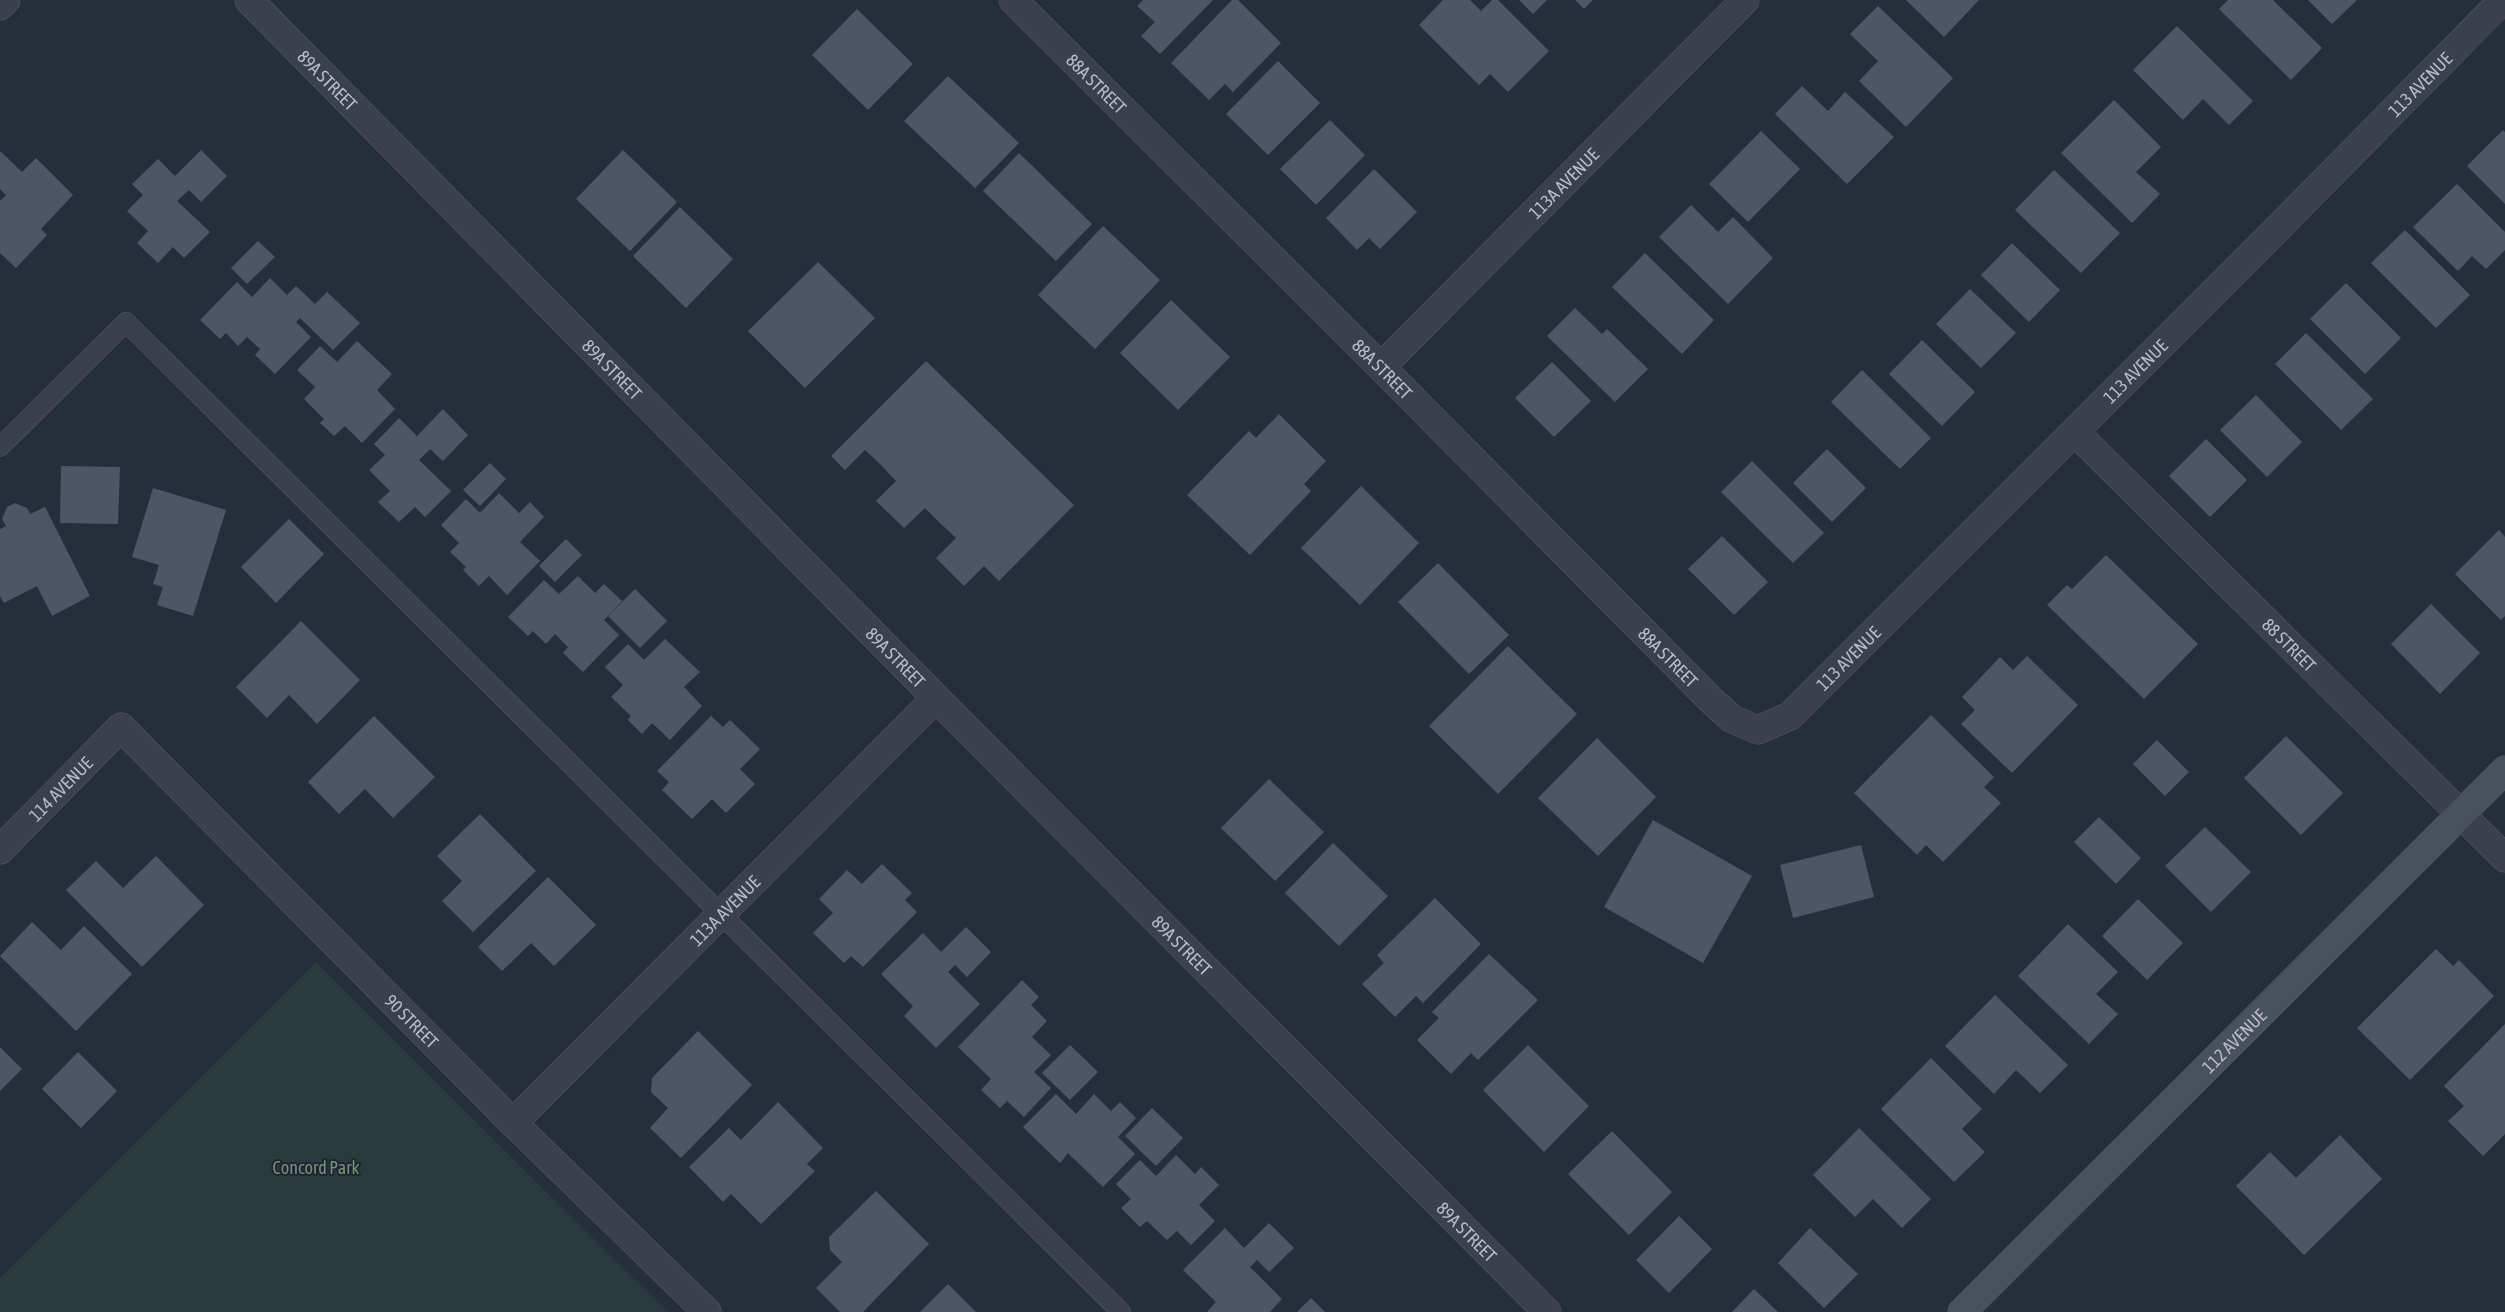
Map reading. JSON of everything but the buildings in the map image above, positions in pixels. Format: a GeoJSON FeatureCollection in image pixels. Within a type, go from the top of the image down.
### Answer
{"type":"FeatureCollection","features":[{"type":"Feature","properties":{"kind":"street"},"geometry":{"type":"LineString","coordinates":[[0,6],[6,0]]}},
{"type":"Feature","properties":{"kind":"street","name":"89A STREET"},"geometry":{"type":"LineString","coordinates":[[249,0],[936,698],[1547,1312]]}},
{"type":"Feature","properties":{"kind":"street","name":"88A STREET"},"geometry":{"type":"LineString","coordinates":[[1013,0],[1382,367],[1710,699],[1732,719],[1758,730]]}},
{"type":"Feature","properties":{"kind":"street","name":"113A AVENUE"},"geometry":{"type":"LineString","coordinates":[[1382,367],[1745,0]]}},
{"type":"Feature","properties":{"kind":"street","name":"113 AVENUE"},"geometry":{"type":"LineString","coordinates":[[1758,730],[1790,716],[2075,432],[2503,0]]}},
{"type":"Feature","properties":{"kind":"street","name":"88 STREET"},"geometry":{"type":"LineString","coordinates":[[2075,432],[2505,858]]}},
{"type":"Feature","properties":{"kind":"street","name":"113A AVENUE"},"geometry":{"type":"LineString","coordinates":[[513,1123],[936,698]]}},
{"type":"Feature","properties":{"kind":"street","name":"114 AVENUE"},"geometry":{"type":"LineString","coordinates":[[0,850],[121,727]]}},
{"type":"Feature","properties":{"kind":"street","name":"90 STREET"},"geometry":{"type":"LineString","coordinates":[[121,727],[513,1123],[707,1312]]}},
{"type":"Feature","properties":{"kind":"street","name":"112 AVENUE"},"geometry":{"type":"LineString","coordinates":[[1962,1312],[2505,770]]}},
{"type":"Feature","properties":{"kind":"lane"},"geometry":{"type":"LineString","coordinates":[[0,447],[126,322],[1121,1312]]}},
{"type":"Feature","properties":{"kind":"green space","name":"Concord Park"},"geometry":{"type":"Polygon","coordinates":[[[316,962],[667,1312],[0,1312],[0,1278],[316,962]]]}}]}
